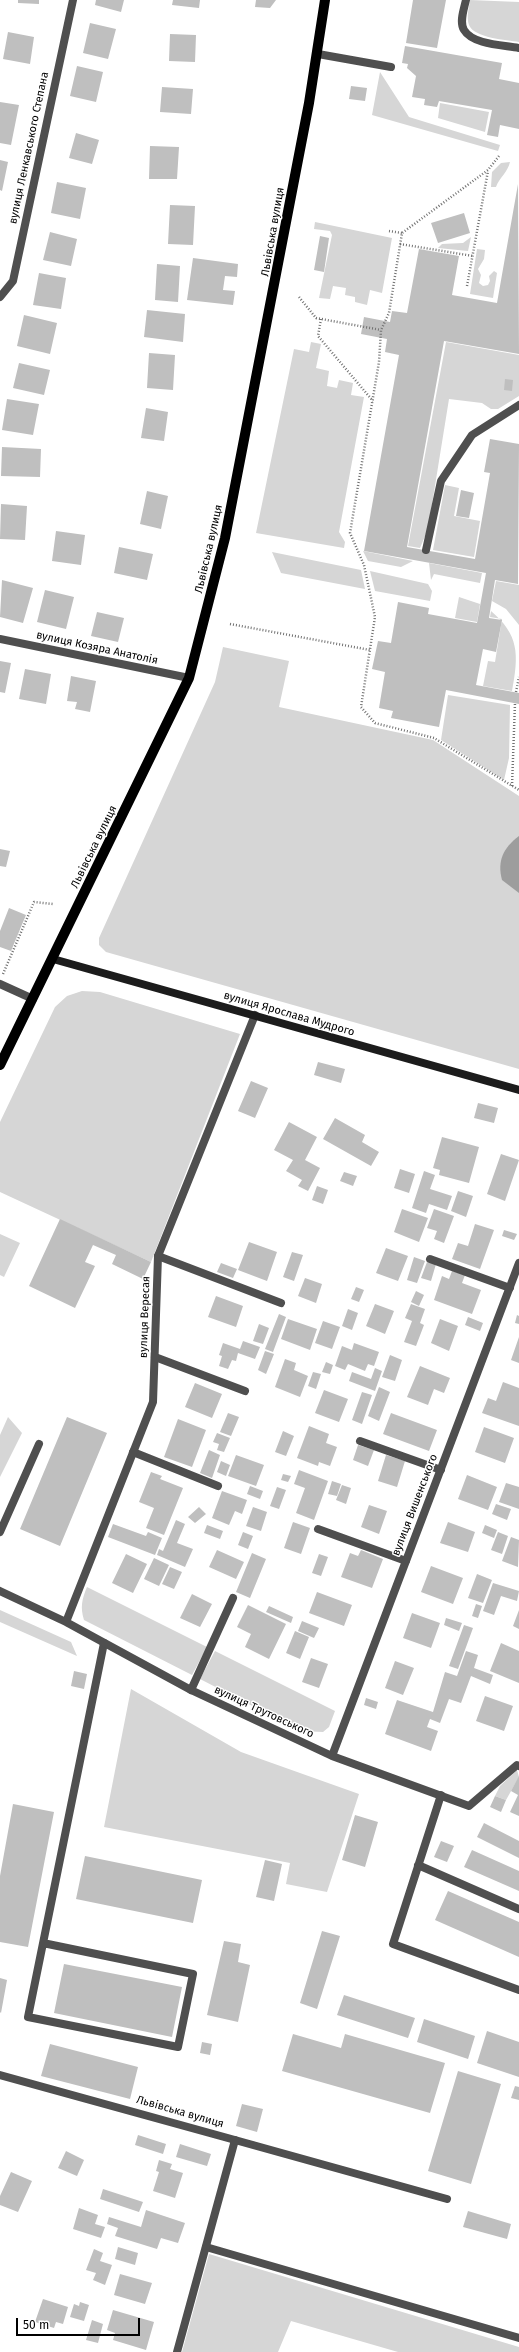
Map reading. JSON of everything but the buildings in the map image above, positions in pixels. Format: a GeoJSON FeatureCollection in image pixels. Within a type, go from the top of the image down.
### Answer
{"type":"FeatureCollection","features":[{"type":"Feature","properties":{"kind":"main road","name":"Львівська вулиця"},"geometry":{"type":"LineString","coordinates":[[0,1065],[189,678],[225,538],[262,355],[318,54],[325,0]]}},
{"type":"Feature","properties":{"kind":"main road","name":"вулиця Ярослава Мудрого"},"geometry":{"type":"LineString","coordinates":[[53,959],[519,1090]]}},
{"type":"Feature","properties":{"kind":"street","name":"вулиця Ленкавського Степана"},"geometry":{"type":"LineString","coordinates":[[0,298],[13,281],[73,0]]}},
{"type":"Feature","properties":{"kind":"street"},"geometry":{"type":"LineString","coordinates":[[466,0],[462,22],[464,30],[471,37],[519,48]]}},
{"type":"Feature","properties":{"kind":"street"},"geometry":{"type":"LineString","coordinates":[[318,54],[391,66]]}},
{"type":"Feature","properties":{"kind":"street"},"geometry":{"type":"LineString","coordinates":[[426,550],[441,482],[472,435],[519,405]]}},
{"type":"Feature","properties":{"kind":"street","name":"вулиця Козяра Анатолія"},"geometry":{"type":"LineString","coordinates":[[0,639],[189,678]]}},
{"type":"Feature","properties":{"kind":"street"},"geometry":{"type":"LineString","coordinates":[[0,984],[32,999]]}},
{"type":"Feature","properties":{"kind":"street","name":"вулиця Вересая"},"geometry":{"type":"LineString","coordinates":[[66,1622],[153,1402],[158,1256],[255,1015]]}},
{"type":"Feature","properties":{"kind":"street"},"geometry":{"type":"LineString","coordinates":[[158,1256],[281,1303]]}},
{"type":"Feature","properties":{"kind":"street"},"geometry":{"type":"LineString","coordinates":[[430,1259],[510,1288]]}},
{"type":"Feature","properties":{"kind":"street","name":"вулиця Вишенського"},"geometry":{"type":"LineString","coordinates":[[332,1756],[519,1263]]}},
{"type":"Feature","properties":{"kind":"street"},"geometry":{"type":"LineString","coordinates":[[154,1357],[245,1391]]}},
{"type":"Feature","properties":{"kind":"street"},"geometry":{"type":"LineString","coordinates":[[360,1440],[441,1470]]}},
{"type":"Feature","properties":{"kind":"street"},"geometry":{"type":"LineString","coordinates":[[0,1532],[38,1444]]}},
{"type":"Feature","properties":{"kind":"street"},"geometry":{"type":"LineString","coordinates":[[133,1452],[218,1486]]}},
{"type":"Feature","properties":{"kind":"street"},"geometry":{"type":"LineString","coordinates":[[318,1529],[406,1561]]}},
{"type":"Feature","properties":{"kind":"street","name":"вулиця Трутовського"},"geometry":{"type":"LineString","coordinates":[[0,1591],[66,1622],[191,1690],[332,1756],[469,1806],[518,1763]]}},
{"type":"Feature","properties":{"kind":"street"},"geometry":{"type":"LineString","coordinates":[[191,1690],[233,1598]]}},
{"type":"Feature","properties":{"kind":"street"},"geometry":{"type":"LineString","coordinates":[[43,1943],[193,1974],[178,2047],[28,2017],[43,1943],[104,1643]]}},
{"type":"Feature","properties":{"kind":"street"},"geometry":{"type":"LineString","coordinates":[[440,1795],[393,1944],[519,1990]]}},
{"type":"Feature","properties":{"kind":"street"},"geometry":{"type":"LineString","coordinates":[[418,1865],[519,1909]]}},
{"type":"Feature","properties":{"kind":"street","name":"Львівська вулиця"},"geometry":{"type":"LineString","coordinates":[[0,2075],[235,2140],[177,2352]]}},
{"type":"Feature","properties":{"kind":"street"},"geometry":{"type":"LineString","coordinates":[[235,2140],[447,2199]]}},
{"type":"Feature","properties":{"kind":"street"},"geometry":{"type":"LineString","coordinates":[[206,2247],[519,2338]]}},
{"type":"Feature","properties":{"kind":"path"},"geometry":{"type":"LineString","coordinates":[[499,156],[488,170],[402,233],[389,313],[381,330],[379,362],[350,533],[364,565],[375,617],[361,707],[375,723],[434,738],[519,790]]}},
{"type":"Feature","properties":{"kind":"path"},"geometry":{"type":"LineString","coordinates":[[467,286],[488,170]]}},
{"type":"Feature","properties":{"kind":"path"},"geometry":{"type":"LineString","coordinates":[[390,231],[402,233]]}},
{"type":"Feature","properties":{"kind":"path"},"geometry":{"type":"LineString","coordinates":[[400,244],[473,256]]}},
{"type":"Feature","properties":{"kind":"path"},"geometry":{"type":"LineString","coordinates":[[299,297],[316,318],[381,330]]}},
{"type":"Feature","properties":{"kind":"path"},"geometry":{"type":"LineString","coordinates":[[320,319],[318,336],[373,401]]}},
{"type":"Feature","properties":{"kind":"path"},"geometry":{"type":"LineString","coordinates":[[230,624],[370,650]]}},
{"type":"Feature","properties":{"kind":"path"},"geometry":{"type":"LineString","coordinates":[[516,692],[519,677]]}},
{"type":"Feature","properties":{"kind":"path"},"geometry":{"type":"LineString","coordinates":[[512,786],[515,703]]}},
{"type":"Feature","properties":{"kind":"path"},"geometry":{"type":"LineString","coordinates":[[0,980],[34,902],[53,904]]}},
{"type":"Feature","properties":{"kind":"shaded area"},"geometry":{"type":"Polygon","coordinates":[[[470,0],[519,2],[519,42],[491,38],[477,33],[472,29],[469,25],[468,19],[470,0]]]}},
{"type":"Feature","properties":{"kind":"shaded area"},"geometry":{"type":"Polygon","coordinates":[[[380,72],[409,117],[500,145],[498,151],[372,115],[380,72]]]}},
{"type":"Feature","properties":{"kind":"shaded area"},"geometry":{"type":"Polygon","coordinates":[[[440,103],[489,112],[485,132],[438,118],[440,103]]]}},
{"type":"Feature","properties":{"kind":"shaded area"},"geometry":{"type":"Polygon","coordinates":[[[510,162],[496,187],[491,187],[492,172],[501,163],[510,162]]]}},
{"type":"Feature","properties":{"kind":"shaded area"},"geometry":{"type":"Polygon","coordinates":[[[315,222],[392,238],[382,293],[370,290],[367,305],[355,302],[355,297],[345,295],[346,288],[333,286],[330,299],[319,298],[332,235],[330,231],[314,229],[315,222]]]}},
{"type":"Feature","properties":{"kind":"shaded area"},"geometry":{"type":"Polygon","coordinates":[[[471,237],[468,251],[438,248],[442,244],[463,243],[471,237]]]}},
{"type":"Feature","properties":{"kind":"shaded area"},"geometry":{"type":"Polygon","coordinates":[[[477,249],[485,250],[484,259],[478,269],[481,275],[479,283],[483,286],[488,285],[490,281],[489,276],[494,271],[497,273],[493,298],[470,294],[477,249]]]}},
{"type":"Feature","properties":{"kind":"shaded area"},"geometry":{"type":"Polygon","coordinates":[[[311,342],[321,344],[316,368],[329,371],[327,386],[337,388],[339,380],[353,383],[351,395],[364,397],[339,532],[345,542],[344,548],[256,533],[294,349],[309,352],[311,342]]]}},
{"type":"Feature","properties":{"kind":"shaded area"},"geometry":{"type":"Polygon","coordinates":[[[446,342],[519,355],[519,396],[498,409],[491,409],[482,403],[449,399],[428,529],[420,548],[408,546],[446,342]]]}},
{"type":"Feature","properties":{"kind":"shaded area"},"geometry":{"type":"Polygon","coordinates":[[[445,485],[459,488],[454,516],[480,521],[474,557],[433,550],[445,485]]]}},
{"type":"Feature","properties":{"kind":"shaded area"},"geometry":{"type":"Polygon","coordinates":[[[363,551],[413,561],[401,567],[368,561],[363,551]]]}},
{"type":"Feature","properties":{"kind":"shaded area"},"geometry":{"type":"Polygon","coordinates":[[[272,552],[361,570],[365,589],[281,573],[272,552]]]}},
{"type":"Feature","properties":{"kind":"shaded area"},"geometry":{"type":"Polygon","coordinates":[[[429,563],[482,573],[480,583],[434,574],[431,580],[429,563]]]}},
{"type":"Feature","properties":{"kind":"shaded area"},"geometry":{"type":"Polygon","coordinates":[[[370,571],[428,584],[432,591],[430,601],[375,591],[370,571]]]}},
{"type":"Feature","properties":{"kind":"shaded area"},"geometry":{"type":"Polygon","coordinates":[[[496,581],[519,585],[519,625],[506,609],[492,601],[496,581]]]}},
{"type":"Feature","properties":{"kind":"shaded area"},"geometry":{"type":"Polygon","coordinates":[[[459,597],[480,604],[477,622],[455,618],[459,597]]]}},
{"type":"Feature","properties":{"kind":"shaded area"},"geometry":{"type":"Polygon","coordinates":[[[491,611],[499,618],[490,617],[491,611]]]}},
{"type":"Feature","properties":{"kind":"shaded area"},"geometry":{"type":"Polygon","coordinates":[[[502,622],[512,637],[515,646],[516,666],[512,691],[483,686],[488,661],[495,662],[502,622]]]}},
{"type":"Feature","properties":{"kind":"shaded area"},"geometry":{"type":"Polygon","coordinates":[[[223,647],[289,661],[279,707],[433,740],[519,796],[519,1069],[106,952],[99,945],[99,938],[215,682],[223,647]]]}},
{"type":"Feature","properties":{"kind":"shaded area"},"geometry":{"type":"Polygon","coordinates":[[[448,695],[510,705],[509,758],[504,780],[441,740],[448,695]]]}},
{"type":"Feature","properties":{"kind":"shaded area"},"geometry":{"type":"Polygon","coordinates":[[[519,836],[519,893],[502,880],[500,867],[505,850],[519,836]]]}},
{"type":"Feature","properties":{"kind":"shaded area"},"geometry":{"type":"Polygon","coordinates":[[[82,991],[100,992],[240,1034],[151,1262],[0,1192],[0,1122],[55,1007],[67,996],[82,991]]]}},
{"type":"Feature","properties":{"kind":"shaded area"},"geometry":{"type":"Polygon","coordinates":[[[0,1234],[20,1243],[4,1277],[0,1275],[0,1234]]]}},
{"type":"Feature","properties":{"kind":"shaded area"},"geometry":{"type":"Polygon","coordinates":[[[8,1417],[22,1433],[0,1477],[0,1435],[8,1417]]]}},
{"type":"Feature","properties":{"kind":"shaded area"},"geometry":{"type":"Polygon","coordinates":[[[87,1587],[207,1647],[192,1675],[84,1620],[82,1603],[87,1587]]]}},
{"type":"Feature","properties":{"kind":"shaded area"},"geometry":{"type":"Polygon","coordinates":[[[0,1610],[71,1642],[77,1656],[0,1622],[0,1610]]]}},
{"type":"Feature","properties":{"kind":"shaded area"},"geometry":{"type":"Polygon","coordinates":[[[215,1651],[335,1711],[329,1727],[323,1732],[301,1731],[200,1679],[215,1651]]]}},
{"type":"Feature","properties":{"kind":"shaded area"},"geometry":{"type":"Polygon","coordinates":[[[131,1689],[241,1752],[359,1794],[327,1892],[286,1884],[290,1863],[104,1827],[131,1689]]]}},
{"type":"Feature","properties":{"kind":"shaded area"},"geometry":{"type":"Polygon","coordinates":[[[517,1770],[519,1777],[506,1800],[495,1796],[500,1786],[517,1770]]]}},
{"type":"Feature","properties":{"kind":"shaded area"},"geometry":{"type":"Polygon","coordinates":[[[209,2254],[519,2347],[519,2352],[398,2352],[291,2321],[278,2352],[182,2352],[209,2254]]]}}]}
